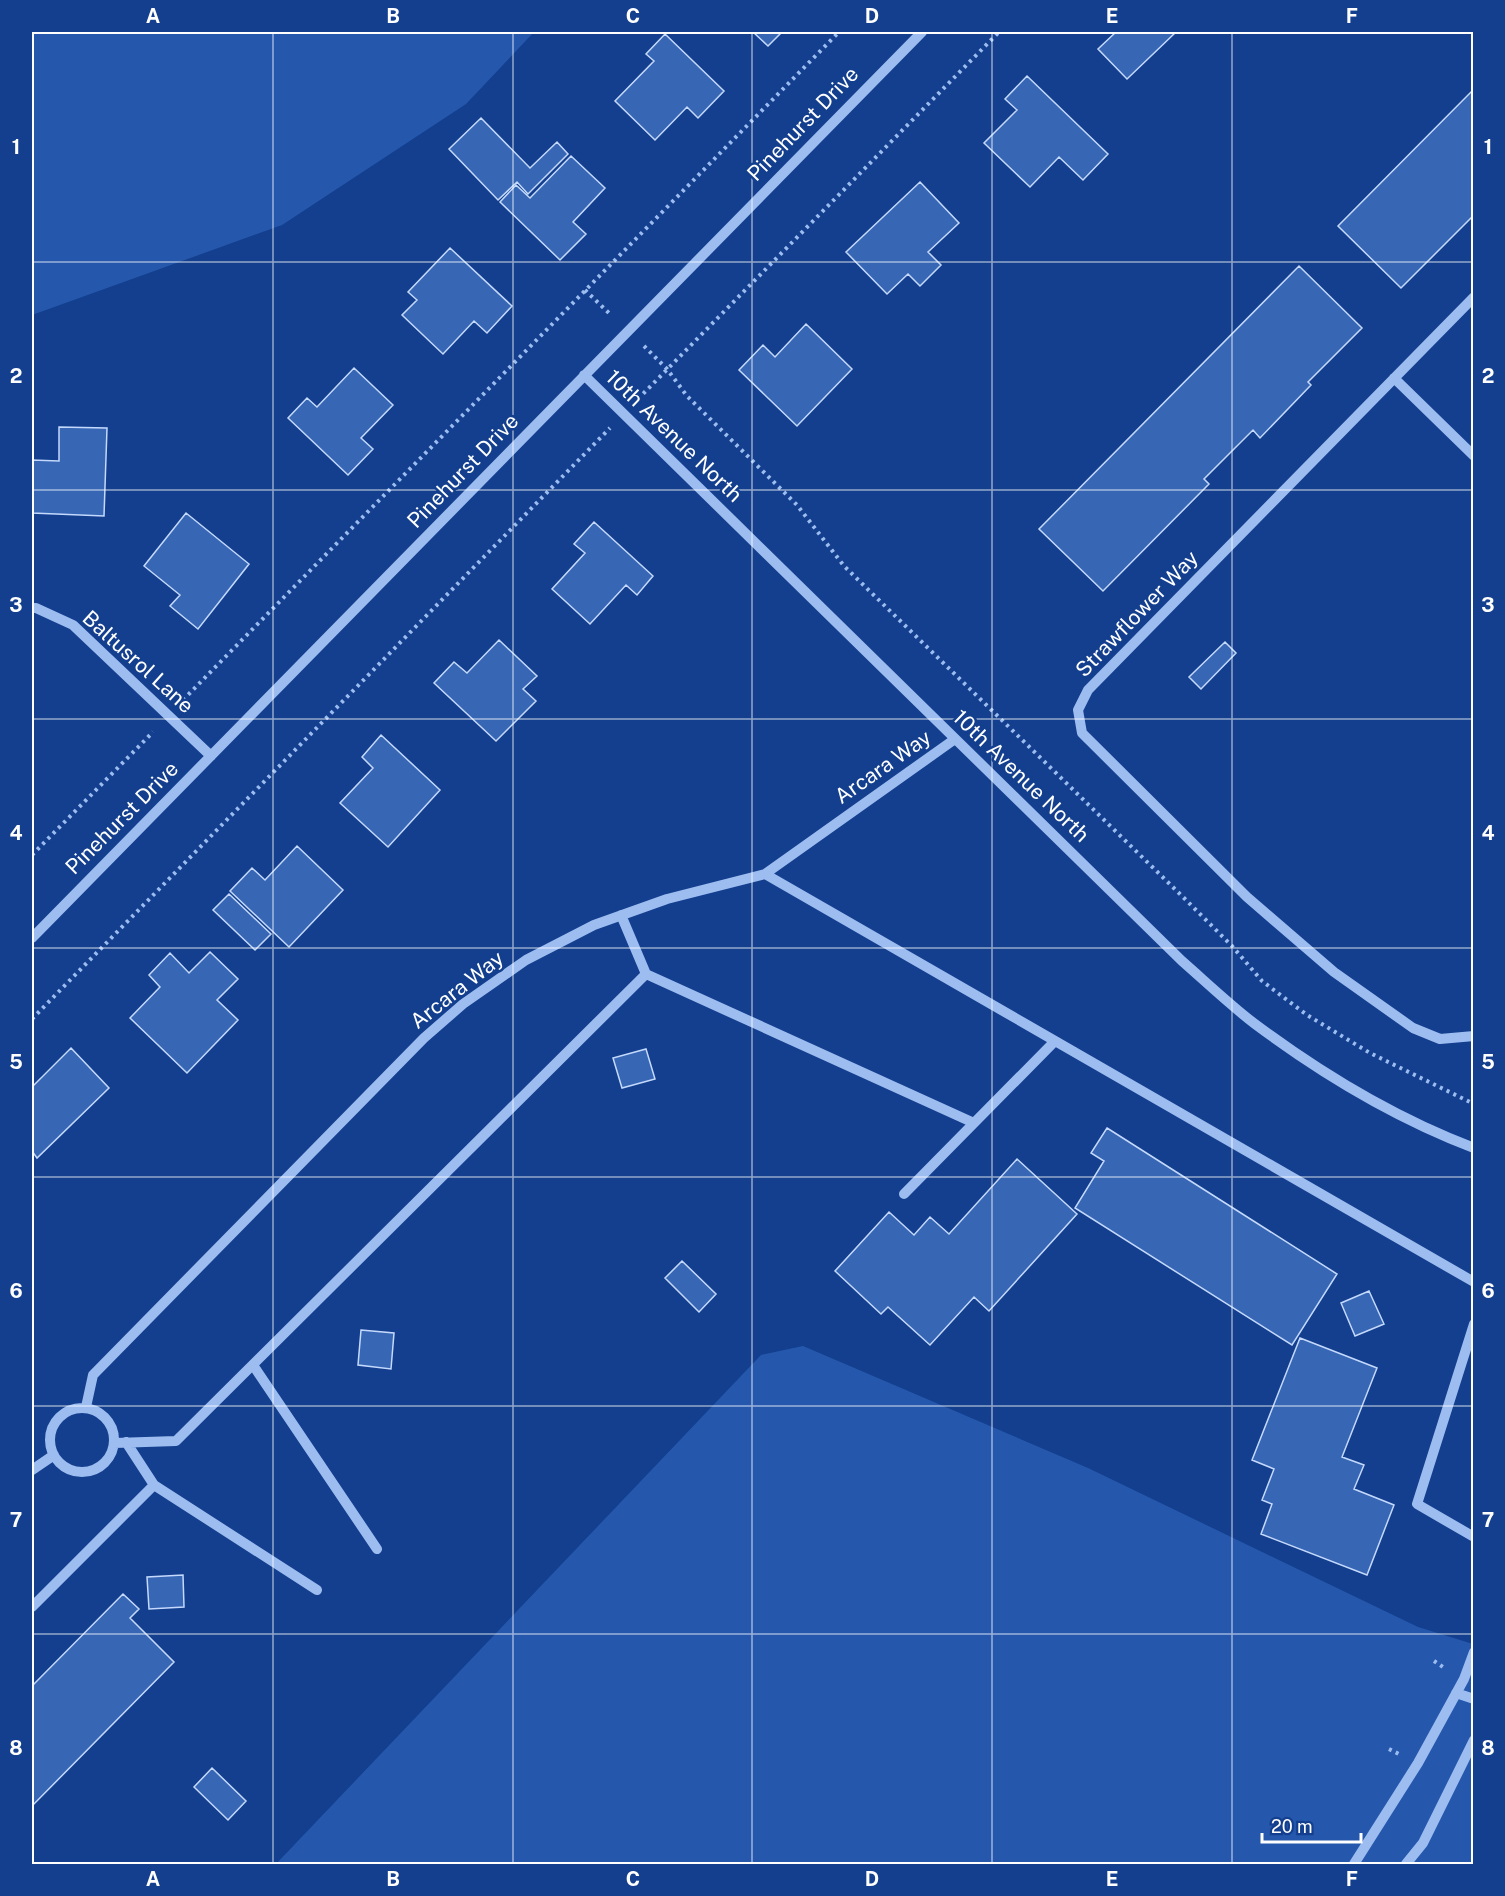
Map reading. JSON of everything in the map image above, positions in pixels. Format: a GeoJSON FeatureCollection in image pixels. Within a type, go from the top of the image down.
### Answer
{"type":"FeatureCollection","features":[{"type":"Feature","properties":{"kind":"street","name":"Pinehurst Drive"},"geometry":{"type":"LineString","coordinates":[[32,938],[922,32]]}},
{"type":"Feature","properties":{"kind":"street","name":"Strawflower Way"},"geometry":{"type":"LineString","coordinates":[[1473,297],[1088,690],[1078,710],[1082,734],[1247,897],[1334,972],[1413,1028],[1440,1039],[1473,1036]]}},
{"type":"Feature","properties":{"kind":"street","name":"10th Avenue North"},"geometry":{"type":"LineString","coordinates":[[584,375],[1182,961],[1254,1023],[1330,1077],[1413,1122],[1473,1148]]}},
{"type":"Feature","properties":{"kind":"street"},"geometry":{"type":"LineString","coordinates":[[1394,378],[1473,456]]}},
{"type":"Feature","properties":{"kind":"street","name":"Baltusrol Lane"},"geometry":{"type":"LineString","coordinates":[[32,608],[73,625],[211,756]]}},
{"type":"Feature","properties":{"kind":"street","name":"Arcara Way"},"geometry":{"type":"LineString","coordinates":[[86,1407],[93,1375],[424,1038],[463,1004],[526,960],[594,925],[667,899],[765,874],[955,740]]}},
{"type":"Feature","properties":{"kind":"street"},"geometry":{"type":"LineString","coordinates":[[765,874],[1473,1282]]}},
{"type":"Feature","properties":{"kind":"street"},"geometry":{"type":"LineString","coordinates":[[621,915],[646,974],[974,1123]]}},
{"type":"Feature","properties":{"kind":"street"},"geometry":{"type":"LineString","coordinates":[[317,1590],[154,1485],[120,1443],[111,1424],[96,1410],[86,1407],[67,1411],[53,1426],[50,1435],[54,1455],[60,1463],[78,1472],[88,1472],[107,1462],[120,1443],[176,1441],[646,974]]}},
{"type":"Feature","properties":{"kind":"street"},"geometry":{"type":"LineString","coordinates":[[904,1194],[1054,1041]]}},
{"type":"Feature","properties":{"kind":"street"},"geometry":{"type":"LineString","coordinates":[[1473,1324],[1417,1504],[1473,1537]]}},
{"type":"Feature","properties":{"kind":"street"},"geometry":{"type":"LineString","coordinates":[[253,1365],[377,1548]]}},
{"type":"Feature","properties":{"kind":"street"},"geometry":{"type":"LineString","coordinates":[[32,1470],[54,1455]]}},
{"type":"Feature","properties":{"kind":"street"},"geometry":{"type":"LineString","coordinates":[[32,1607],[154,1485]]}},
{"type":"Feature","properties":{"kind":"street"},"geometry":{"type":"LineString","coordinates":[[1354,1864],[1407,1782],[1464,1679],[1473,1652]]}},
{"type":"Feature","properties":{"kind":"street"},"geometry":{"type":"LineString","coordinates":[[1456,1693],[1473,1699]]}},
{"type":"Feature","properties":{"kind":"street"},"geometry":{"type":"LineString","coordinates":[[1406,1864],[1423,1843],[1473,1740]]}},
{"type":"Feature","properties":{"kind":"path"},"geometry":{"type":"LineString","coordinates":[[32,855],[839,32]]}},
{"type":"Feature","properties":{"kind":"path"},"geometry":{"type":"LineString","coordinates":[[32,1019],[999,32]]}},
{"type":"Feature","properties":{"kind":"path"},"geometry":{"type":"LineString","coordinates":[[585,290],[667,369],[687,396],[797,505],[844,566],[1182,896],[1232,946],[1262,981],[1307,1015],[1370,1053],[1473,1104]]}},
{"type":"Feature","properties":{"kind":"shaded area"},"geometry":{"type":"Polygon","coordinates":[[[32,32],[534,32],[466,104],[282,225],[32,315],[32,32]]]}},
{"type":"Feature","properties":{"kind":"shaded area"},"geometry":{"type":"Polygon","coordinates":[[[803,1346],[1088,1468],[1418,1627],[1473,1644],[1473,1864],[276,1864],[761,1355],[803,1346]]]}},
{"type":"Feature","properties":{"kind":"building"},"geometry":{"type":"Polygon","coordinates":[[[753,32],[782,32],[768,46],[753,32]]]}},
{"type":"Feature","properties":{"kind":"building"},"geometry":{"type":"Polygon","coordinates":[[[1116,32],[1176,32],[1127,79],[1098,49],[1116,32]]]}},
{"type":"Feature","properties":{"kind":"building"},"geometry":{"type":"Polygon","coordinates":[[[665,34],[724,91],[698,118],[687,107],[655,140],[615,101],[654,61],[646,54],[665,34]]]}},
{"type":"Feature","properties":{"kind":"building"},"geometry":{"type":"Polygon","coordinates":[[[1027,76],[1108,154],[1083,180],[1059,157],[1030,187],[984,143],[1017,110],[1005,99],[1027,76]]]}},
{"type":"Feature","properties":{"kind":"building"},"geometry":{"type":"Polygon","coordinates":[[[1474,89],[1474,215],[1401,288],[1338,226],[1474,89]]]}},
{"type":"Feature","properties":{"kind":"building"},"geometry":{"type":"Polygon","coordinates":[[[481,118],[530,168],[557,142],[568,154],[528,194],[517,182],[498,200],[449,149],[481,118]]]}},
{"type":"Feature","properties":{"kind":"building"},"geometry":{"type":"Polygon","coordinates":[[[571,156],[605,188],[573,222],[586,234],[560,260],[500,202],[516,185],[530,198],[571,156]]]}},
{"type":"Feature","properties":{"kind":"building"},"geometry":{"type":"Polygon","coordinates":[[[920,182],[959,223],[928,252],[941,265],[920,286],[908,274],[887,294],[846,252],[920,182]]]}},
{"type":"Feature","properties":{"kind":"building"},"geometry":{"type":"Polygon","coordinates":[[[450,248],[512,306],[487,333],[474,321],[443,354],[402,315],[417,300],[408,292],[450,248]]]}},
{"type":"Feature","properties":{"kind":"building"},"geometry":{"type":"Polygon","coordinates":[[[1299,266],[1362,328],[1308,382],[1311,385],[1260,438],[1253,430],[1204,479],[1209,484],[1103,591],[1039,529],[1299,266]]]}},
{"type":"Feature","properties":{"kind":"building"},"geometry":{"type":"Polygon","coordinates":[[[806,324],[852,369],[797,426],[739,370],[763,345],[775,357],[806,324]]]}},
{"type":"Feature","properties":{"kind":"building"},"geometry":{"type":"Polygon","coordinates":[[[354,368],[393,405],[361,438],[373,449],[348,475],[288,418],[307,398],[317,407],[354,368]]]}},
{"type":"Feature","properties":{"kind":"building"},"geometry":{"type":"Polygon","coordinates":[[[59,427],[107,428],[104,516],[32,513],[32,460],[59,461],[59,427]]]}},
{"type":"Feature","properties":{"kind":"building"},"geometry":{"type":"Polygon","coordinates":[[[186,513],[249,564],[198,629],[170,606],[180,595],[144,566],[186,513]]]}},
{"type":"Feature","properties":{"kind":"building"},"geometry":{"type":"Polygon","coordinates":[[[594,522],[653,576],[637,595],[626,585],[590,624],[552,589],[585,553],[574,544],[594,522]]]}},
{"type":"Feature","properties":{"kind":"building"},"geometry":{"type":"Polygon","coordinates":[[[499,640],[537,676],[523,689],[536,701],[496,741],[434,683],[454,662],[467,673],[499,640]]]}},
{"type":"Feature","properties":{"kind":"building"},"geometry":{"type":"Polygon","coordinates":[[[1225,642],[1236,653],[1201,689],[1189,677],[1225,642]]]}},
{"type":"Feature","properties":{"kind":"building"},"geometry":{"type":"Polygon","coordinates":[[[381,735],[440,790],[388,847],[340,803],[373,768],[362,757],[381,735]]]}},
{"type":"Feature","properties":{"kind":"building"},"geometry":{"type":"Polygon","coordinates":[[[297,846],[343,890],[289,947],[230,891],[252,868],[265,880],[297,846]]]}},
{"type":"Feature","properties":{"kind":"building"},"geometry":{"type":"Polygon","coordinates":[[[229,894],[271,934],[255,950],[213,910],[229,894]]]}},
{"type":"Feature","properties":{"kind":"building"},"geometry":{"type":"Polygon","coordinates":[[[210,952],[238,979],[217,1000],[238,1020],[187,1073],[130,1018],[160,987],[149,975],[170,953],[189,973],[210,952]]]}},
{"type":"Feature","properties":{"kind":"building"},"geometry":{"type":"Polygon","coordinates":[[[71,1048],[109,1088],[37,1158],[32,1151],[32,1087],[71,1048]]]}},
{"type":"Feature","properties":{"kind":"building"},"geometry":{"type":"Polygon","coordinates":[[[646,1049],[655,1079],[622,1088],[613,1058],[646,1049]]]}},
{"type":"Feature","properties":{"kind":"building"},"geometry":{"type":"Polygon","coordinates":[[[1107,1128],[1337,1274],[1292,1345],[1075,1208],[1104,1161],[1091,1153],[1107,1128]]]}},
{"type":"Feature","properties":{"kind":"building"},"geometry":{"type":"Polygon","coordinates":[[[1017,1159],[1077,1214],[989,1311],[974,1297],[930,1345],[888,1307],[881,1314],[835,1271],[889,1212],[914,1235],[930,1217],[949,1234],[1017,1159]]]}},
{"type":"Feature","properties":{"kind":"building"},"geometry":{"type":"Polygon","coordinates":[[[682,1261],[716,1294],[699,1312],[665,1278],[682,1261]]]}},
{"type":"Feature","properties":{"kind":"building"},"geometry":{"type":"Polygon","coordinates":[[[1369,1291],[1384,1324],[1355,1336],[1341,1303],[1369,1291]]]}},
{"type":"Feature","properties":{"kind":"building"},"geometry":{"type":"Polygon","coordinates":[[[361,1330],[394,1333],[391,1369],[358,1365],[361,1330]]]}},
{"type":"Feature","properties":{"kind":"building"},"geometry":{"type":"Polygon","coordinates":[[[1300,1338],[1377,1368],[1342,1457],[1364,1465],[1354,1489],[1394,1505],[1367,1575],[1261,1534],[1272,1504],[1262,1500],[1274,1469],[1252,1460],[1300,1338]]]}},
{"type":"Feature","properties":{"kind":"building"},"geometry":{"type":"Polygon","coordinates":[[[183,1575],[184,1607],[149,1609],[147,1577],[183,1575]]]}},
{"type":"Feature","properties":{"kind":"building"},"geometry":{"type":"Polygon","coordinates":[[[123,1594],[139,1609],[130,1618],[174,1662],[32,1806],[32,1686],[123,1594]]]}},
{"type":"Feature","properties":{"kind":"building"},"geometry":{"type":"Polygon","coordinates":[[[212,1768],[246,1801],[228,1820],[194,1787],[212,1768]]]}}]}
